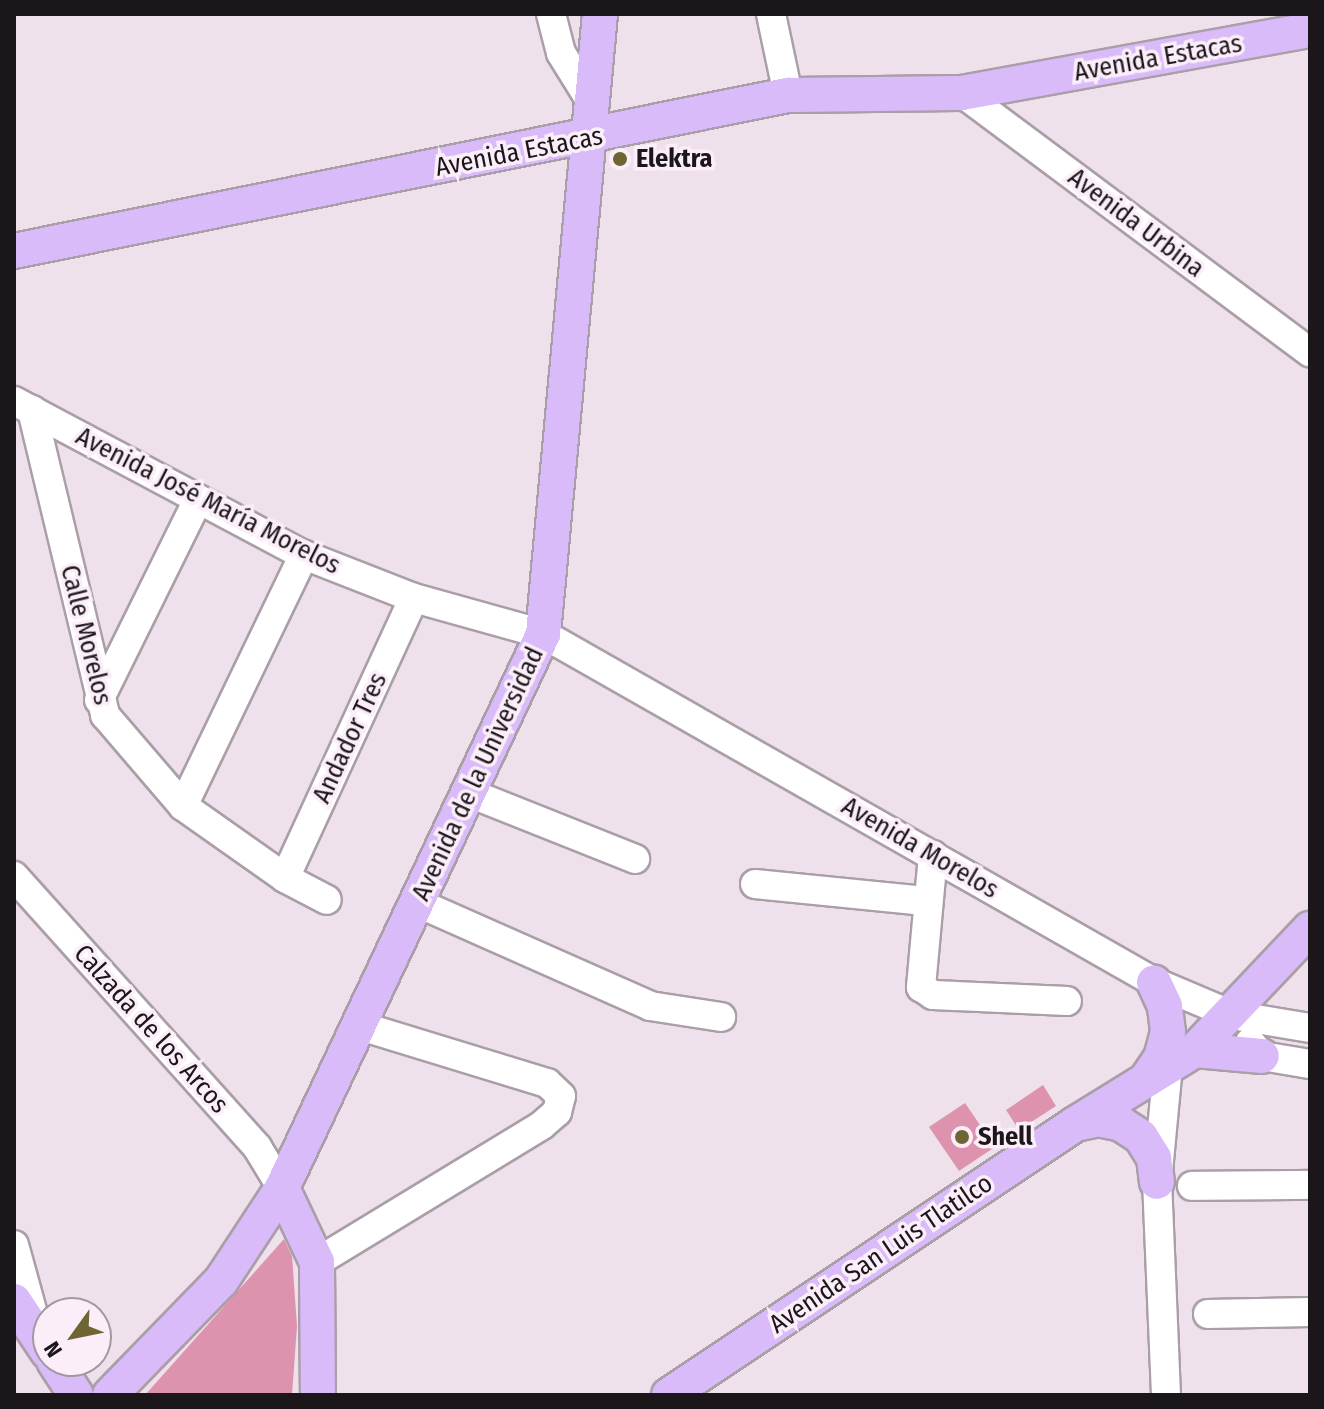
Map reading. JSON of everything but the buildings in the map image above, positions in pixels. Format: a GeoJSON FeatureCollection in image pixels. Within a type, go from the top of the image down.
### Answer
{"type":"FeatureCollection","features":[{"type":"Feature","properties":{"kind":"main road","name":"Avenida de la Universidad"},"geometry":{"type":"LineString","coordinates":[[110,1395],[221,1281],[282,1188],[361,1026],[543,634],[600,14]]}},
{"type":"Feature","properties":{"kind":"main road","name":"Avenida Estacas"},"geometry":{"type":"LineString","coordinates":[[14,251],[588,138],[788,95],[962,93],[1310,30]]}},
{"type":"Feature","properties":{"kind":"main road","name":"Avenida San Luis Tlatilco"},"geometry":{"type":"LineString","coordinates":[[669,1395],[1075,1124],[1170,1065],[1232,1015],[1310,929]]}},
{"type":"Feature","properties":{"kind":"main road"},"geometry":{"type":"LineString","coordinates":[[1154,982],[1165,1006],[1168,1032],[1161,1058],[1170,1065],[1262,1056]]}},
{"type":"Feature","properties":{"kind":"main road"},"geometry":{"type":"LineString","coordinates":[[1075,1124],[1110,1121],[1141,1137],[1154,1158],[1157,1182]]}},
{"type":"Feature","properties":{"kind":"main road"},"geometry":{"type":"LineString","coordinates":[[282,1188],[317,1262],[318,1395]]}},
{"type":"Feature","properties":{"kind":"main road"},"geometry":{"type":"LineString","coordinates":[[14,1301],[32,1327]]}},
{"type":"Feature","properties":{"kind":"main road"},"geometry":{"type":"LineString","coordinates":[[65,1377],[76,1395]]}},
{"type":"Feature","properties":{"kind":"street"},"geometry":{"type":"LineString","coordinates":[[551,14],[561,53],[592,103]]}},
{"type":"Feature","properties":{"kind":"street"},"geometry":{"type":"LineString","coordinates":[[771,14],[788,95]]}},
{"type":"Feature","properties":{"kind":"street","name":"Avenida Urbina"},"geometry":{"type":"LineString","coordinates":[[962,93],[1310,352]]}},
{"type":"Feature","properties":{"kind":"street","name":"Avenida José María Morelos"},"geometry":{"type":"LineString","coordinates":[[23,405],[304,555],[414,598],[543,634]]}},
{"type":"Feature","properties":{"kind":"street","name":"Calle Morelos"},"geometry":{"type":"LineString","coordinates":[[23,405],[99,700],[114,729],[183,806],[285,878],[327,900]]}},
{"type":"Feature","properties":{"kind":"street"},"geometry":{"type":"LineString","coordinates":[[99,700],[198,500]]}},
{"type":"Feature","properties":{"kind":"street"},"geometry":{"type":"LineString","coordinates":[[183,806],[304,555]]}},
{"type":"Feature","properties":{"kind":"street","name":"Andador Tres"},"geometry":{"type":"LineString","coordinates":[[285,878],[414,598]]}},
{"type":"Feature","properties":{"kind":"street","name":"Avenida Morelos"},"geometry":{"type":"LineString","coordinates":[[543,634],[1154,982],[1232,1015],[1310,1028]]}},
{"type":"Feature","properties":{"kind":"street"},"geometry":{"type":"LineString","coordinates":[[467,792],[635,859]]}},
{"type":"Feature","properties":{"kind":"street"},"geometry":{"type":"LineString","coordinates":[[933,855],[925,901],[919,980],[926,993],[1067,1001]]}},
{"type":"Feature","properties":{"kind":"street","name":"Calzada de los Arcos"},"geometry":{"type":"LineString","coordinates":[[14,876],[257,1147],[282,1188]]}},
{"type":"Feature","properties":{"kind":"street"},"geometry":{"type":"LineString","coordinates":[[755,884],[925,901]]}},
{"type":"Feature","properties":{"kind":"street"},"geometry":{"type":"LineString","coordinates":[[418,903],[650,1006],[721,1017]]}},
{"type":"Feature","properties":{"kind":"street"},"geometry":{"type":"LineString","coordinates":[[1232,1015],[1262,1056],[1310,1064]]}},
{"type":"Feature","properties":{"kind":"street"},"geometry":{"type":"LineString","coordinates":[[317,1262],[542,1125],[557,1112],[561,1096],[547,1083],[361,1026]]}},
{"type":"Feature","properties":{"kind":"street"},"geometry":{"type":"LineString","coordinates":[[1166,1395],[1157,1182],[1170,1065]]}},
{"type":"Feature","properties":{"kind":"street"},"geometry":{"type":"LineString","coordinates":[[1192,1186],[1310,1185]]}},
{"type":"Feature","properties":{"kind":"street"},"geometry":{"type":"LineString","coordinates":[[14,1245],[32,1301]]}},
{"type":"Feature","properties":{"kind":"street"},"geometry":{"type":"LineString","coordinates":[[1208,1314],[1310,1312]]}},
{"type":"Feature","properties":{"kind":"place","name":"Elektra"},"geometry":{"type":"Point","coordinates":[620,159]}},
{"type":"Feature","properties":{"kind":"place","name":"Shell"},"geometry":{"type":"Point","coordinates":[962,1137]}}]}
